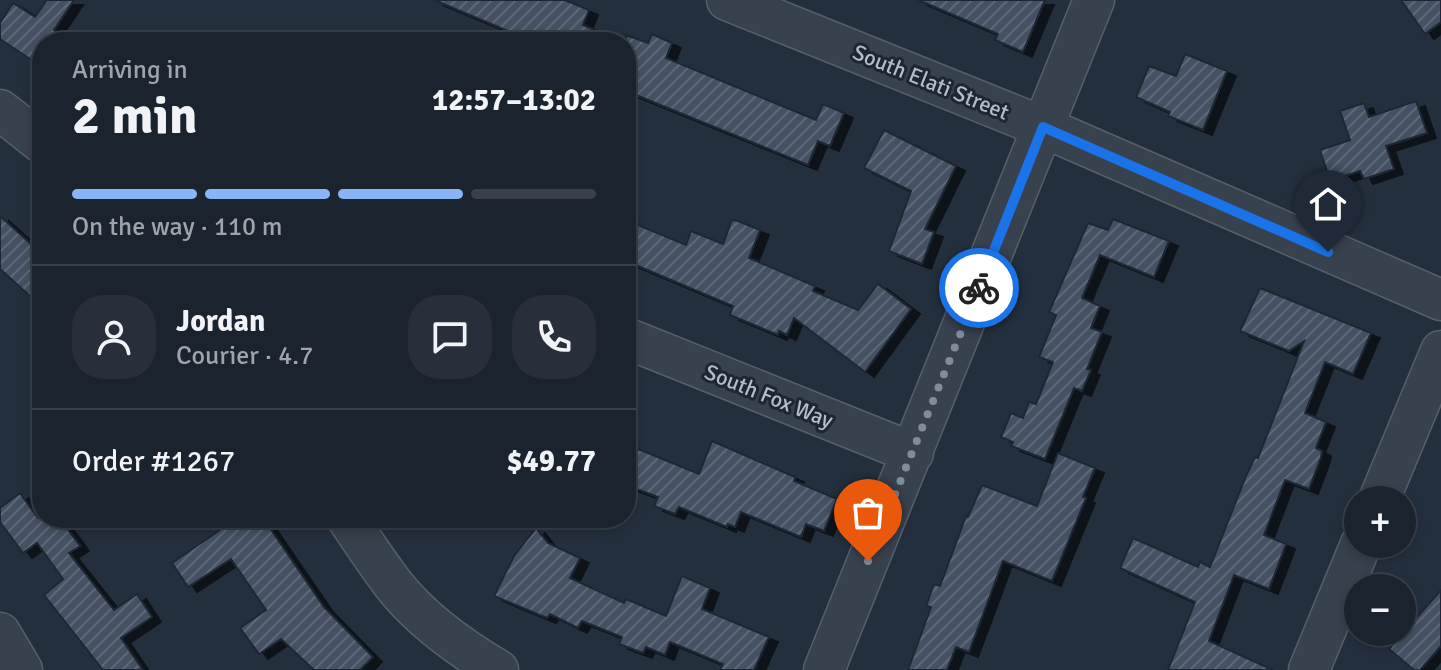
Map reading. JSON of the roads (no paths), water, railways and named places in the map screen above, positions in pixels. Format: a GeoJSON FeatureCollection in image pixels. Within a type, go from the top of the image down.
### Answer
{"type":"FeatureCollection","features":[{"type":"Feature","properties":{"kind":"street","name":"South Elati Street"},"geometry":{"type":"LineString","coordinates":[[727,0],[1043,127],[1441,300]]}},
{"type":"Feature","properties":{"kind":"street"},"geometry":{"type":"LineString","coordinates":[[824,670],[1094,0]]}},
{"type":"Feature","properties":{"kind":"street"},"geometry":{"type":"LineString","coordinates":[[0,110],[32,135]]}},
{"type":"Feature","properties":{"kind":"street","name":"South Fox Way"},"geometry":{"type":"LineString","coordinates":[[636,342],[913,453]]}},
{"type":"Feature","properties":{"kind":"street"},"geometry":{"type":"LineString","coordinates":[[1385,486],[1441,351]]}},
{"type":"Feature","properties":{"kind":"street"},"geometry":{"type":"LineString","coordinates":[[354,528],[395,586],[424,616],[469,653],[498,670]]}},
{"type":"Feature","properties":{"kind":"street"},"geometry":{"type":"LineString","coordinates":[[1309,670],[1355,558]]}},
{"type":"Feature","properties":{"kind":"street"},"geometry":{"type":"LineString","coordinates":[[0,633],[22,670]]}}]}
